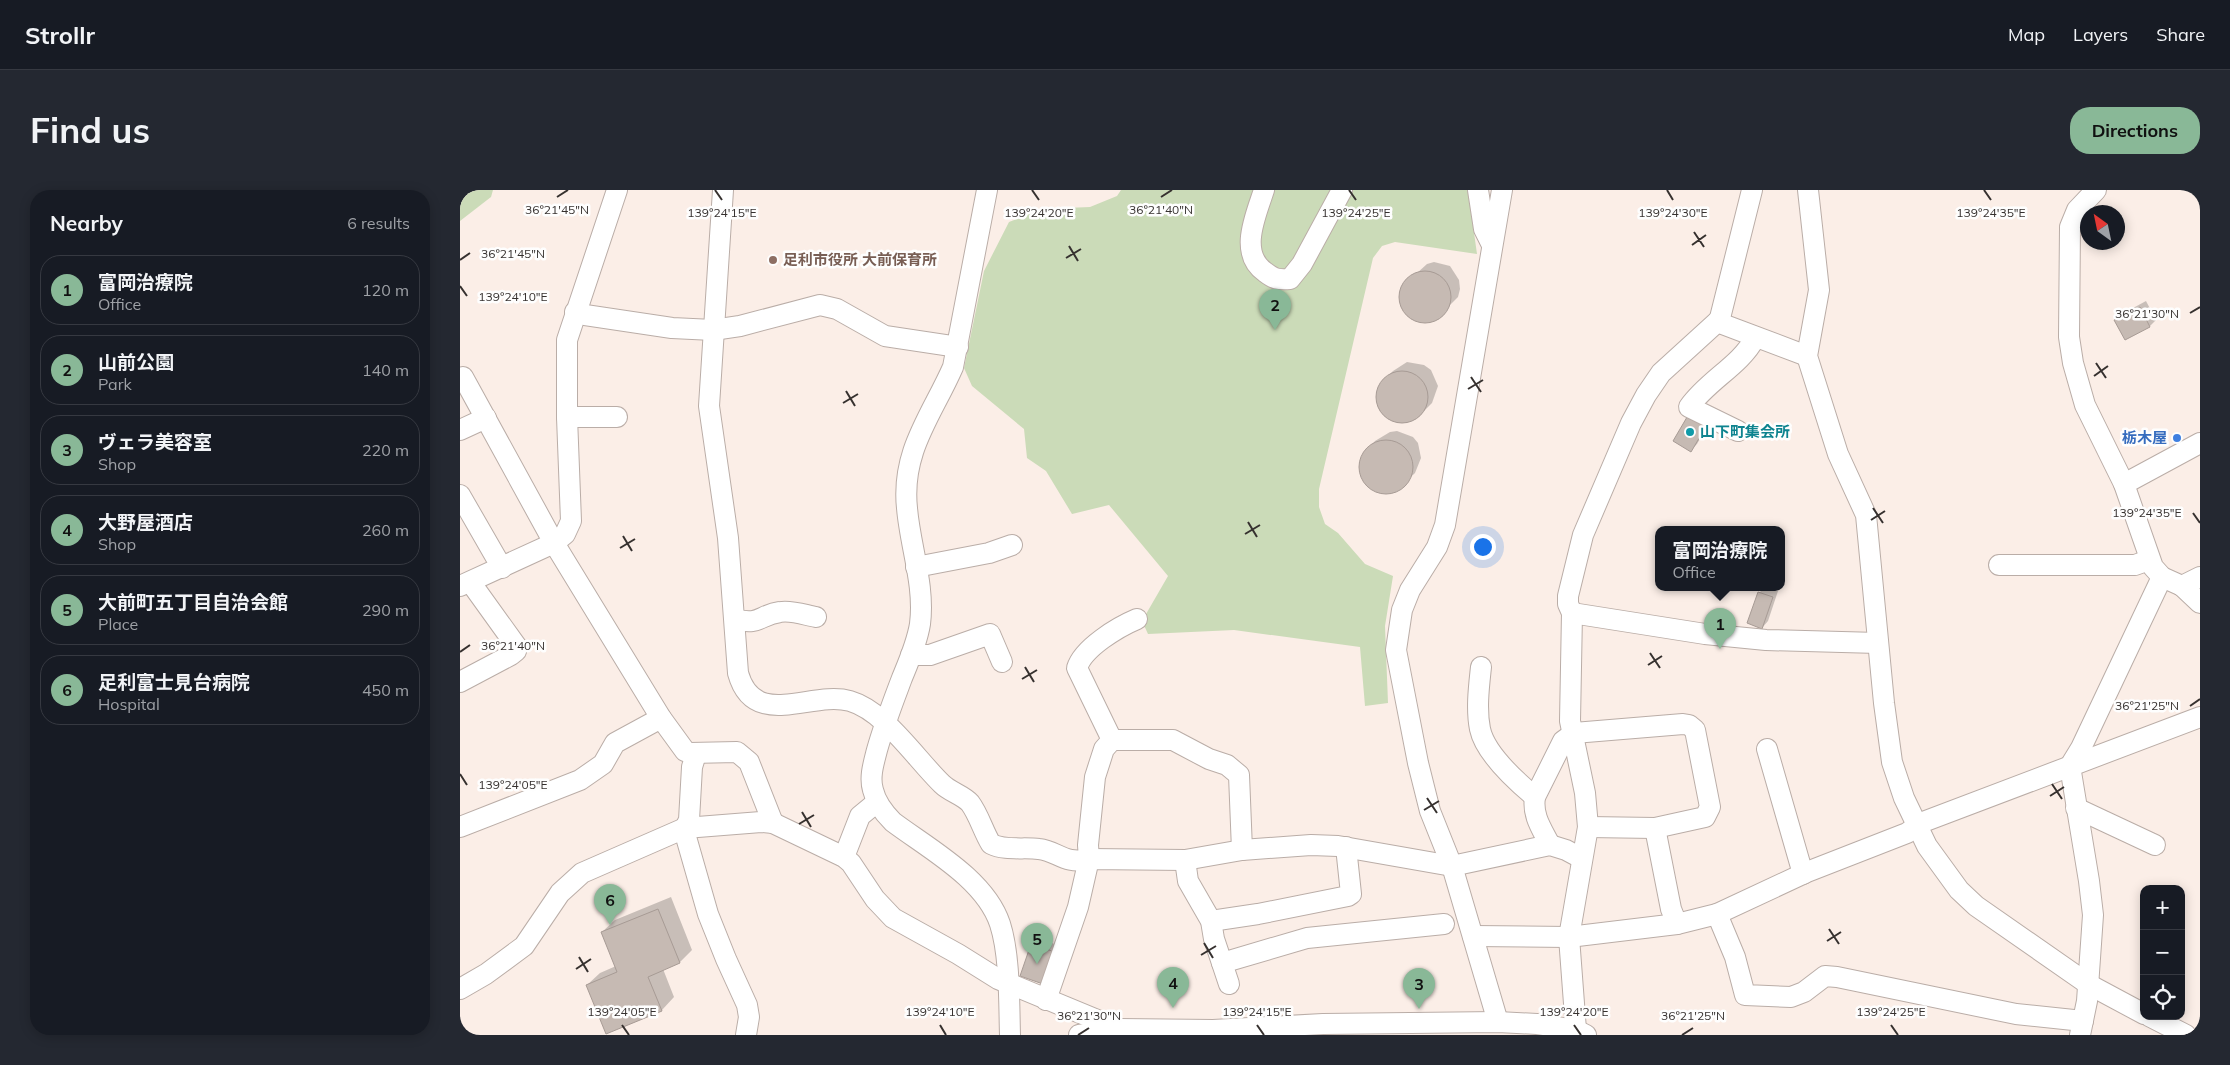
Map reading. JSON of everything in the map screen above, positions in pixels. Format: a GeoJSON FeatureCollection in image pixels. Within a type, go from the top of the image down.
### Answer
{"type":"FeatureCollection","features":[{"type":"Feature","properties":{"kind":"street"},"geometry":{"type":"LineString","coordinates":[[460,682],[512,655],[516,652],[517,646],[466,584],[554,542],[565,534],[571,521],[567,417],[567,340],[616,190]]}},
{"type":"Feature","properties":{"kind":"street"},"geometry":{"type":"LineString","coordinates":[[723,190],[709,406],[728,538],[738,673],[741,684],[755,699],[764,704],[774,705],[840,698],[852,701],[868,710],[884,723],[941,783],[970,804],[991,844],[1000,847],[1040,849],[1060,858],[1080,861],[1089,859],[1185,860],[1242,850],[1311,845],[1346,847],[1452,866],[1550,845],[1566,850],[1581,858]]}},
{"type":"Feature","properties":{"kind":"street"},"geometry":{"type":"LineString","coordinates":[[987,190],[953,367],[944,389],[921,429],[911,459],[906,492],[906,507],[920,594],[920,625],[911,656],[884,723],[872,776],[872,790],[877,802],[893,822],[972,881],[992,907],[1000,924],[1005,945],[1010,1035]]}},
{"type":"Feature","properties":{"kind":"street"},"geometry":{"type":"LineString","coordinates":[[1264,190],[1252,228],[1251,243],[1257,267],[1276,280],[1290,279],[1302,264],[1342,190]]}},
{"type":"Feature","properties":{"kind":"street"},"geometry":{"type":"LineString","coordinates":[[1478,190],[1484,229],[1492,244]]}},
{"type":"Feature","properties":{"kind":"street"},"geometry":{"type":"LineString","coordinates":[[1498,1022],[1452,866],[1430,811],[1418,762],[1396,650],[1402,610],[1410,590],[1437,547],[1444,525],[1502,190]]}},
{"type":"Feature","properties":{"kind":"street"},"geometry":{"type":"LineString","coordinates":[[1079,1035],[1120,1030],[1214,1032],[1371,1029],[1498,1022],[1537,1030],[1581,1033],[1569,937],[1581,858],[1588,827],[1586,793],[1570,721],[1572,613],[1567,600],[1583,535],[1630,423],[1661,374],[1717,322],[1722,312],[1752,190]]}},
{"type":"Feature","properties":{"kind":"street"},"geometry":{"type":"LineString","coordinates":[[1808,190],[1819,290],[1807,356],[1838,454],[1866,515],[1892,762],[1904,798],[1917,827],[1943,869],[1959,890],[1976,906],[2088,984],[2140,1012]]}},
{"type":"Feature","properties":{"kind":"street"},"geometry":{"type":"LineString","coordinates":[[2096,190],[2077,210],[2070,227],[2069,337],[2073,363],[2085,404],[2124,484],[2149,560],[2162,577],[2182,586],[2200,602]]}},
{"type":"Feature","properties":{"kind":"street"},"geometry":{"type":"LineString","coordinates":[[575,312],[585,316],[672,328],[713,330],[740,326],[820,305],[837,309],[885,336],[958,347]]}},
{"type":"Feature","properties":{"kind":"street"},"geometry":{"type":"LineString","coordinates":[[1717,322],[1755,338],[1807,356]]}},
{"type":"Feature","properties":{"kind":"street"},"geometry":{"type":"LineString","coordinates":[[1738,431],[1689,407],[1711,382],[1743,356],[1755,338]]}},
{"type":"Feature","properties":{"kind":"street"},"geometry":{"type":"LineString","coordinates":[[463,377],[554,542],[661,718],[685,750],[696,754],[737,752],[743,756],[749,762],[773,823]]}},
{"type":"Feature","properties":{"kind":"street"},"geometry":{"type":"LineString","coordinates":[[567,417],[617,417]]}},
{"type":"Feature","properties":{"kind":"street"},"geometry":{"type":"LineString","coordinates":[[460,430],[486,418]]}},
{"type":"Feature","properties":{"kind":"street"},"geometry":{"type":"LineString","coordinates":[[2124,484],[2200,443]]}},
{"type":"Feature","properties":{"kind":"street"},"geometry":{"type":"LineString","coordinates":[[460,495],[502,568]]}},
{"type":"Feature","properties":{"kind":"street"},"geometry":{"type":"LineString","coordinates":[[916,567],[989,553],[1012,545]]}},
{"type":"Feature","properties":{"kind":"street"},"geometry":{"type":"LineString","coordinates":[[1999,565],[2135,565],[2149,560]]}},
{"type":"Feature","properties":{"kind":"street"},"geometry":{"type":"LineString","coordinates":[[1717,914],[1735,957],[1745,995],[1791,997],[1804,992],[1825,976],[1837,976],[2082,1028],[2088,984],[2093,915],[2070,766],[2081,748],[2162,577]]}},
{"type":"Feature","properties":{"kind":"street"},"geometry":{"type":"LineString","coordinates":[[2182,586],[2200,577]]}},
{"type":"Feature","properties":{"kind":"street"},"geometry":{"type":"LineString","coordinates":[[735,619],[754,622],[772,614],[787,611],[816,617]]}},
{"type":"Feature","properties":{"kind":"street"},"geometry":{"type":"LineString","coordinates":[[1572,613],[1705,634],[1766,640],[1878,643]]}},
{"type":"Feature","properties":{"kind":"street"},"geometry":{"type":"LineString","coordinates":[[1112,740],[1077,668],[1079,660],[1116,627],[1137,619]]}},
{"type":"Feature","properties":{"kind":"street"},"geometry":{"type":"LineString","coordinates":[[911,656],[930,655],[990,634],[1002,662]]}},
{"type":"Feature","properties":{"kind":"street"},"geometry":{"type":"LineString","coordinates":[[1481,667],[1479,719],[1482,733],[1494,754],[1509,772],[1535,797]]}},
{"type":"Feature","properties":{"kind":"street"},"geometry":{"type":"LineString","coordinates":[[1473,936],[1569,937],[1677,924],[1717,914],[1803,874],[1907,833],[1917,827],[2200,717]]}},
{"type":"Feature","properties":{"kind":"street"},"geometry":{"type":"LineString","coordinates":[[460,827],[590,774],[603,764],[615,743],[661,718]]}},
{"type":"Feature","properties":{"kind":"street"},"geometry":{"type":"LineString","coordinates":[[1550,845],[1536,818],[1535,797],[1564,741],[1574,733],[1683,724],[1692,727],[1710,807],[1705,817],[1655,828],[1588,827]]}},
{"type":"Feature","properties":{"kind":"street"},"geometry":{"type":"LineString","coordinates":[[1046,1000],[1078,907],[1089,859],[1088,845],[1095,778],[1104,749],[1112,740],[1173,740],[1234,770],[1239,776],[1240,783],[1242,850]]}},
{"type":"Feature","properties":{"kind":"street"},"geometry":{"type":"LineString","coordinates":[[1768,749],[1803,874]]}},
{"type":"Feature","properties":{"kind":"street"},"geometry":{"type":"LineString","coordinates":[[696,754],[692,767],[689,820],[686,828],[688,846],[708,914],[747,1006],[749,1017],[746,1035]]}},
{"type":"Feature","properties":{"kind":"street"},"geometry":{"type":"LineString","coordinates":[[844,857],[860,816],[877,802]]}},
{"type":"Feature","properties":{"kind":"street"},"geometry":{"type":"LineString","coordinates":[[2076,808],[2155,845]]}},
{"type":"Feature","properties":{"kind":"street"},"geometry":{"type":"LineString","coordinates":[[460,989],[486,974],[524,946],[560,893],[582,873],[686,828],[738,822],[773,823],[844,857],[851,863],[893,918],[958,954],[989,975],[1120,1030]]}},
{"type":"Feature","properties":{"kind":"street"},"geometry":{"type":"LineString","coordinates":[[1655,828],[1671,909],[1677,924]]}},
{"type":"Feature","properties":{"kind":"street"},"geometry":{"type":"LineString","coordinates":[[1211,921],[1258,914],[1348,896],[1351,894],[1346,847]]}},
{"type":"Feature","properties":{"kind":"street"},"geometry":{"type":"LineString","coordinates":[[1185,860],[1188,881],[1211,921],[1214,939],[1229,984]]}},
{"type":"Feature","properties":{"kind":"street"},"geometry":{"type":"LineString","coordinates":[[1222,963],[1308,938],[1444,924]]}},
{"type":"Feature","properties":{"kind":"street"},"geometry":{"type":"LineString","coordinates":[[2157,1020],[2186,1035]]}},
{"type":"Feature","properties":{"kind":"green space"},"geometry":{"type":"Polygon","coordinates":[[[460,190],[493,190],[491,197],[460,221],[460,190]]]}},
{"type":"Feature","properties":{"kind":"green space"},"geometry":{"type":"Polygon","coordinates":[[[1121,190],[1468,190],[1477,254],[1395,242],[1382,246],[1373,258],[1319,489],[1319,507],[1325,524],[1338,533],[1365,564],[1393,576],[1385,626],[1388,703],[1365,706],[1360,647],[1234,630],[1148,634],[1142,621],[1168,576],[1109,505],[1072,514],[1046,471],[1027,458],[1024,429],[972,386],[964,368],[984,271],[1009,222],[1042,209],[1090,207],[1117,196],[1121,190]]]}},
{"type":"Feature","properties":{"kind":"building"},"geometry":{"type":"Polygon","coordinates":[[[1425,271],[1435,273],[1443,279],[1449,287],[1451,297],[1449,307],[1443,315],[1435,321],[1425,323],[1415,321],[1407,315],[1401,307],[1399,297],[1401,287],[1407,279],[1415,273],[1425,271]]]}},
{"type":"Feature","properties":{"kind":"building"},"geometry":{"type":"Polygon","coordinates":[[[2140,307],[2150,327],[2125,340],[2114,320],[2140,307]]]}},
{"type":"Feature","properties":{"kind":"building"},"geometry":{"type":"Polygon","coordinates":[[[1397,371],[1407,371],[1421,378],[1428,392],[1428,402],[1421,416],[1407,423],[1397,423],[1387,419],[1380,412],[1376,402],[1376,392],[1380,382],[1387,375],[1397,371]]]}},
{"type":"Feature","properties":{"kind":"building","name":"山下町集会所"},"geometry":{"type":"Polygon","coordinates":[[[1690,412],[1708,423],[1691,452],[1673,441],[1690,412]]]}},
{"type":"Feature","properties":{"kind":"building"},"geometry":{"type":"Polygon","coordinates":[[[1386,440],[1405,448],[1413,467],[1405,486],[1386,494],[1367,486],[1359,467],[1367,448],[1386,440]]]}},
{"type":"Feature","properties":{"kind":"building"},"geometry":{"type":"Polygon","coordinates":[[[1758,592],[1773,597],[1762,629],[1747,623],[1758,592]]]}},
{"type":"Feature","properties":{"kind":"building"},"geometry":{"type":"Polygon","coordinates":[[[658,909],[680,963],[648,977],[662,1011],[606,1034],[586,985],[617,972],[601,932],[658,909]]]}},
{"type":"Feature","properties":{"kind":"building"},"geometry":{"type":"Polygon","coordinates":[[[1031,944],[1055,952],[1043,984],[1020,976],[1031,944]]]}},
{"type":"Feature","properties":{"kind":"place","name":"足利市役所 大前保育所"},"geometry":{"type":"Point","coordinates":[773,260]}},
{"type":"Feature","properties":{"kind":"place","name":"山前公園"},"geometry":{"type":"Point","coordinates":[1275,330]}},
{"type":"Feature","properties":{"kind":"place","name":"山下町集会所"},"geometry":{"type":"Point","coordinates":[1690,432]}},
{"type":"Feature","properties":{"kind":"place","name":"栃木屋"},"geometry":{"type":"Point","coordinates":[2177,438]}},
{"type":"Feature","properties":{"kind":"place","name":"富岡治療院"},"geometry":{"type":"Point","coordinates":[1720,649]}},
{"type":"Feature","properties":{"kind":"place","name":"足利富士見台病院"},"geometry":{"type":"Point","coordinates":[610,925]}},
{"type":"Feature","properties":{"kind":"place","name":"大前町五丁目自治会館"},"geometry":{"type":"Point","coordinates":[1037,964]}},
{"type":"Feature","properties":{"kind":"place","name":"大野屋酒店"},"geometry":{"type":"Point","coordinates":[1173,1008]}},
{"type":"Feature","properties":{"kind":"place","name":"ヴェラ美容室"},"geometry":{"type":"Point","coordinates":[1419,1009]}}]}
